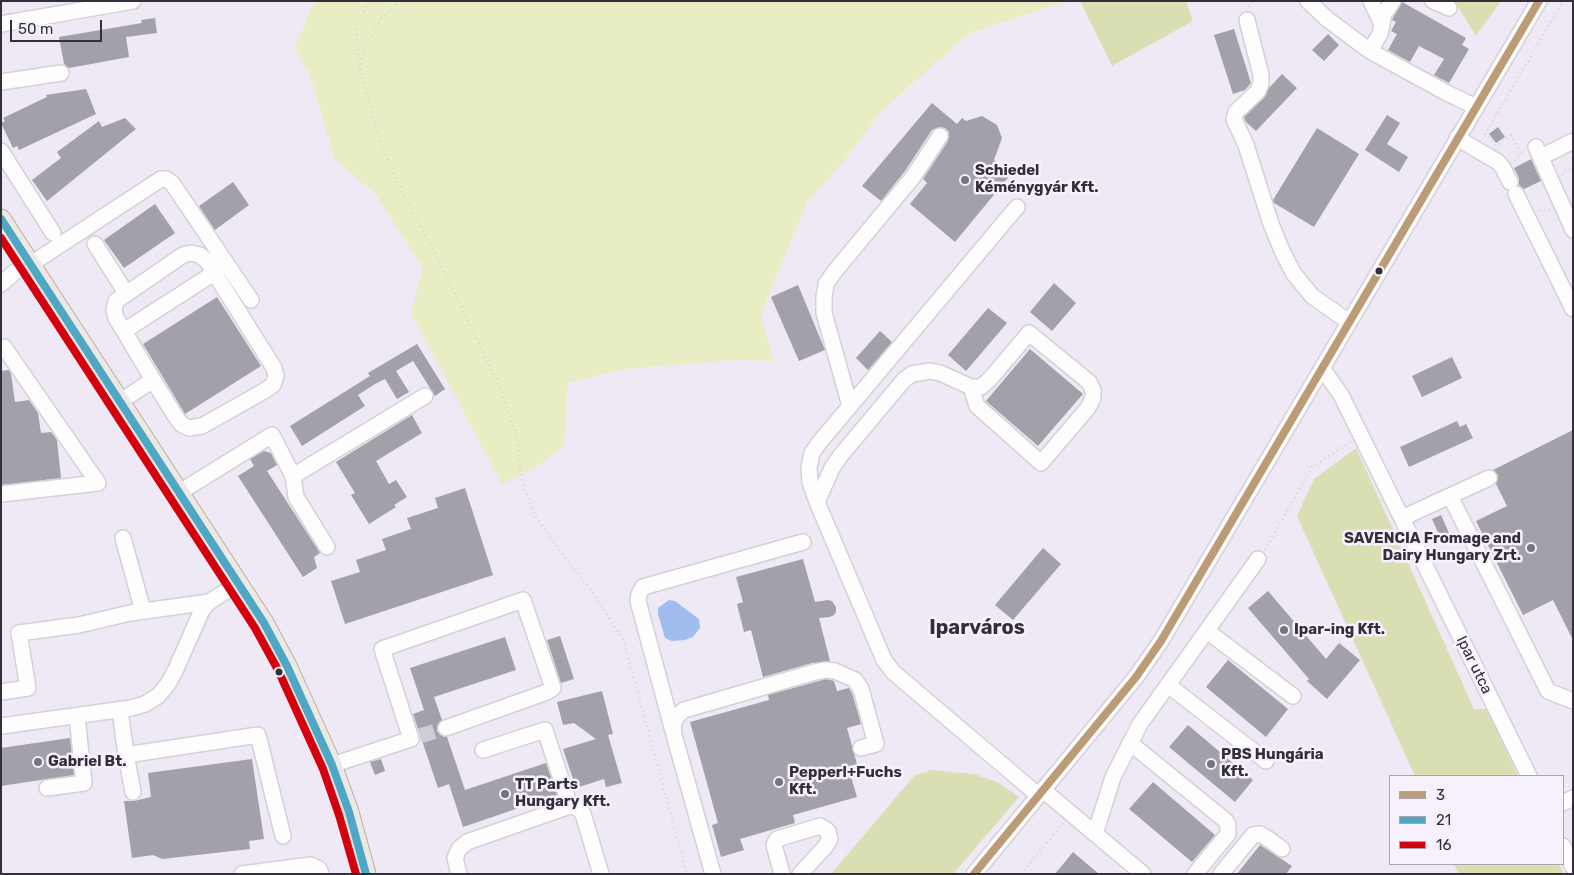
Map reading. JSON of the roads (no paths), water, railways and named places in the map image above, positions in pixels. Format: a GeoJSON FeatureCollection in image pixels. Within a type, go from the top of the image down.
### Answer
{"type":"FeatureCollection","features":[{"type":"Feature","properties":{"kind":"main road"},"geometry":{"type":"LineString","coordinates":[[1,219],[264,623],[287,666],[332,766],[349,812],[366,874]]}},
{"type":"Feature","properties":{"kind":"street"},"geometry":{"type":"LineString","coordinates":[[1,24],[133,1]]}},
{"type":"Feature","properties":{"kind":"street"},"geometry":{"type":"LineString","coordinates":[[1308,1],[1370,51],[1446,94],[1476,107]]}},
{"type":"Feature","properties":{"kind":"street"},"geometry":{"type":"LineString","coordinates":[[1371,1],[1382,24]]}},
{"type":"Feature","properties":{"kind":"street"},"geometry":{"type":"LineString","coordinates":[[1370,51],[1380,34],[1384,14],[1392,1]]}},
{"type":"Feature","properties":{"kind":"street"},"geometry":{"type":"LineString","coordinates":[[1433,1],[1448,8]]}},
{"type":"Feature","properties":{"kind":"street"},"geometry":{"type":"LineString","coordinates":[[974,874],[1136,677],[1161,641],[1538,1]]}},
{"type":"Feature","properties":{"kind":"street"},"geometry":{"type":"LineString","coordinates":[[1247,20],[1261,75],[1261,83],[1258,91],[1236,112],[1234,119],[1246,145],[1271,224],[1294,274],[1312,296],[1349,322]]}},
{"type":"Feature","properties":{"kind":"street"},"geometry":{"type":"LineString","coordinates":[[1,82],[60,73]]}},
{"type":"Feature","properties":{"kind":"street"},"geometry":{"type":"LineString","coordinates":[[850,406],[824,313],[826,284],[913,177],[940,136]]}},
{"type":"Feature","properties":{"kind":"street"},"geometry":{"type":"LineString","coordinates":[[1457,138],[1498,162],[1503,168],[1512,181],[1571,302]]}},
{"type":"Feature","properties":{"kind":"street"},"geometry":{"type":"LineString","coordinates":[[1573,141],[1538,152],[1569,209],[1573,230]]}},
{"type":"Feature","properties":{"kind":"street"},"geometry":{"type":"LineString","coordinates":[[1,151],[53,233]]}},
{"type":"Feature","properties":{"kind":"street"},"geometry":{"type":"LineString","coordinates":[[1,284],[15,272],[31,264],[161,179],[172,183],[251,300]]}},
{"type":"Feature","properties":{"kind":"street"},"geometry":{"type":"LineString","coordinates":[[1017,207],[812,453],[810,482],[884,660],[893,672],[1041,793],[1071,814],[1139,872]]}},
{"type":"Feature","properties":{"kind":"street"},"geometry":{"type":"LineString","coordinates":[[95,244],[126,293]]}},
{"type":"Feature","properties":{"kind":"street"},"geometry":{"type":"LineString","coordinates":[[191,253],[200,255],[207,261],[274,368],[276,376],[273,385],[202,426],[189,428],[181,424],[116,318],[114,310],[116,301],[126,293],[183,255],[191,253]]}},
{"type":"Feature","properties":{"kind":"street"},"geometry":{"type":"LineString","coordinates":[[124,331],[214,273]]}},
{"type":"Feature","properties":{"kind":"street"},"geometry":{"type":"LineString","coordinates":[[817,502],[832,468],[841,455],[904,380],[912,374],[930,371],[940,373],[970,387],[981,387],[1029,333],[1089,382],[1093,390],[1093,398],[1088,408],[1041,463],[977,406],[970,387]]}},
{"type":"Feature","properties":{"kind":"street"},"geometry":{"type":"LineString","coordinates":[[1,347],[4,347],[98,483],[1,494]]}},
{"type":"Feature","properties":{"kind":"street","name":"Ipar utca"},"geometry":{"type":"LineString","coordinates":[[1322,368],[1341,395],[1529,775]]}},
{"type":"Feature","properties":{"kind":"street"},"geometry":{"type":"LineString","coordinates":[[120,401],[154,380]]}},
{"type":"Feature","properties":{"kind":"street"},"geometry":{"type":"LineString","coordinates":[[293,476],[425,396]]}},
{"type":"Feature","properties":{"kind":"street"},"geometry":{"type":"LineString","coordinates":[[180,492],[272,435],[293,476],[296,497],[327,547]]}},
{"type":"Feature","properties":{"kind":"street"},"geometry":{"type":"LineString","coordinates":[[1402,518],[1489,478]]}},
{"type":"Feature","properties":{"kind":"street"},"geometry":{"type":"LineString","coordinates":[[1450,496],[1548,691],[1573,701]]}},
{"type":"Feature","properties":{"kind":"street"},"geometry":{"type":"LineString","coordinates":[[123,538],[143,611]]}},
{"type":"Feature","properties":{"kind":"street"},"geometry":{"type":"LineString","coordinates":[[713,874],[638,601],[639,594],[642,588],[804,542]]}},
{"type":"Feature","properties":{"kind":"street"},"geometry":{"type":"LineString","coordinates":[[1094,834],[1114,777],[1140,724],[1258,559]]}},
{"type":"Feature","properties":{"kind":"street"},"geometry":{"type":"LineString","coordinates":[[1,726],[120,710],[145,704],[158,696],[168,684],[202,610],[209,602],[239,583]]}},
{"type":"Feature","properties":{"kind":"street"},"geometry":{"type":"LineString","coordinates":[[332,766],[415,738],[382,649],[523,600],[553,688],[547,692],[446,728]]}},
{"type":"Feature","properties":{"kind":"street"},"geometry":{"type":"LineString","coordinates":[[1,692],[28,688],[19,633],[79,624],[143,611],[209,602]]}},
{"type":"Feature","properties":{"kind":"street"},"geometry":{"type":"LineString","coordinates":[[1207,631],[1293,696]]}},
{"type":"Feature","properties":{"kind":"street"},"geometry":{"type":"LineString","coordinates":[[674,735],[673,725],[677,716],[684,710],[826,670],[835,671],[855,680],[861,689],[876,744],[861,748]]}},
{"type":"Feature","properties":{"kind":"street"},"geometry":{"type":"LineString","coordinates":[[1168,685],[1266,761]]}},
{"type":"Feature","properties":{"kind":"street"},"geometry":{"type":"LineString","coordinates":[[120,710],[133,792]]}},
{"type":"Feature","properties":{"kind":"street"},"geometry":{"type":"LineString","coordinates":[[47,788],[84,783],[77,716]]}},
{"type":"Feature","properties":{"kind":"street"},"geometry":{"type":"LineString","coordinates":[[483,750],[545,730],[570,806]]}},
{"type":"Feature","properties":{"kind":"street"},"geometry":{"type":"LineString","coordinates":[[126,754],[258,735],[283,836]]}},
{"type":"Feature","properties":{"kind":"street"},"geometry":{"type":"LineString","coordinates":[[1130,743],[1226,821],[1228,825],[1228,834],[1195,874]]}},
{"type":"Feature","properties":{"kind":"street"},"geometry":{"type":"LineString","coordinates":[[459,874],[455,858],[459,849],[467,842],[570,806],[578,808],[583,814],[600,874]]}},
{"type":"Feature","properties":{"kind":"street"},"geometry":{"type":"LineString","coordinates":[[782,874],[774,845],[777,838],[820,826],[828,831],[830,839],[800,874]]}},
{"type":"Feature","properties":{"kind":"street"},"geometry":{"type":"LineString","coordinates":[[1221,874],[1253,835],[1260,834],[1282,849]]}},
{"type":"Feature","properties":{"kind":"street"},"geometry":{"type":"LineString","coordinates":[[1564,848],[1573,867]]}},
{"type":"Feature","properties":{"kind":"street"},"geometry":{"type":"LineString","coordinates":[[242,874],[311,864],[319,869],[321,874]]}},
{"type":"Feature","properties":{"kind":"water"},"geometry":{"type":"Polygon","coordinates":[[[669,600],[675,601],[699,619],[700,628],[693,637],[672,641],[665,638],[658,608],[669,600]]]}},
{"type":"Feature","properties":{"kind":"tunnel"},"geometry":{"type":"LineString","coordinates":[[420,736],[446,728]]}},
{"type":"Feature","properties":{"kind":"place","name":"Schiedel Kéménygyár Kft."},"geometry":{"type":"Point","coordinates":[965,180]}},
{"type":"Feature","properties":{"kind":"place","name":"SAVENCIA Fromage and Dairy Hungary Zrt."},"geometry":{"type":"Point","coordinates":[1531,548]}},
{"type":"Feature","properties":{"kind":"place","name":"Ipar-ing Kft."},"geometry":{"type":"Point","coordinates":[1284,630]}},
{"type":"Feature","properties":{"kind":"place","name":"Gabriel Bt."},"geometry":{"type":"Point","coordinates":[38,762]}},
{"type":"Feature","properties":{"kind":"place","name":"PBS Hungária Kft."},"geometry":{"type":"Point","coordinates":[1211,764]}},
{"type":"Feature","properties":{"kind":"place","name":"Pepperl+Fuchs Kft."},"geometry":{"type":"Point","coordinates":[779,782]}},
{"type":"Feature","properties":{"kind":"place","name":"TT Parts Hungary Kft."},"geometry":{"type":"Point","coordinates":[505,794]}},
{"type":"Feature","properties":{"kind":"district","name":"Iparváros"},"geometry":{"type":"Point","coordinates":[977,628]}}]}
